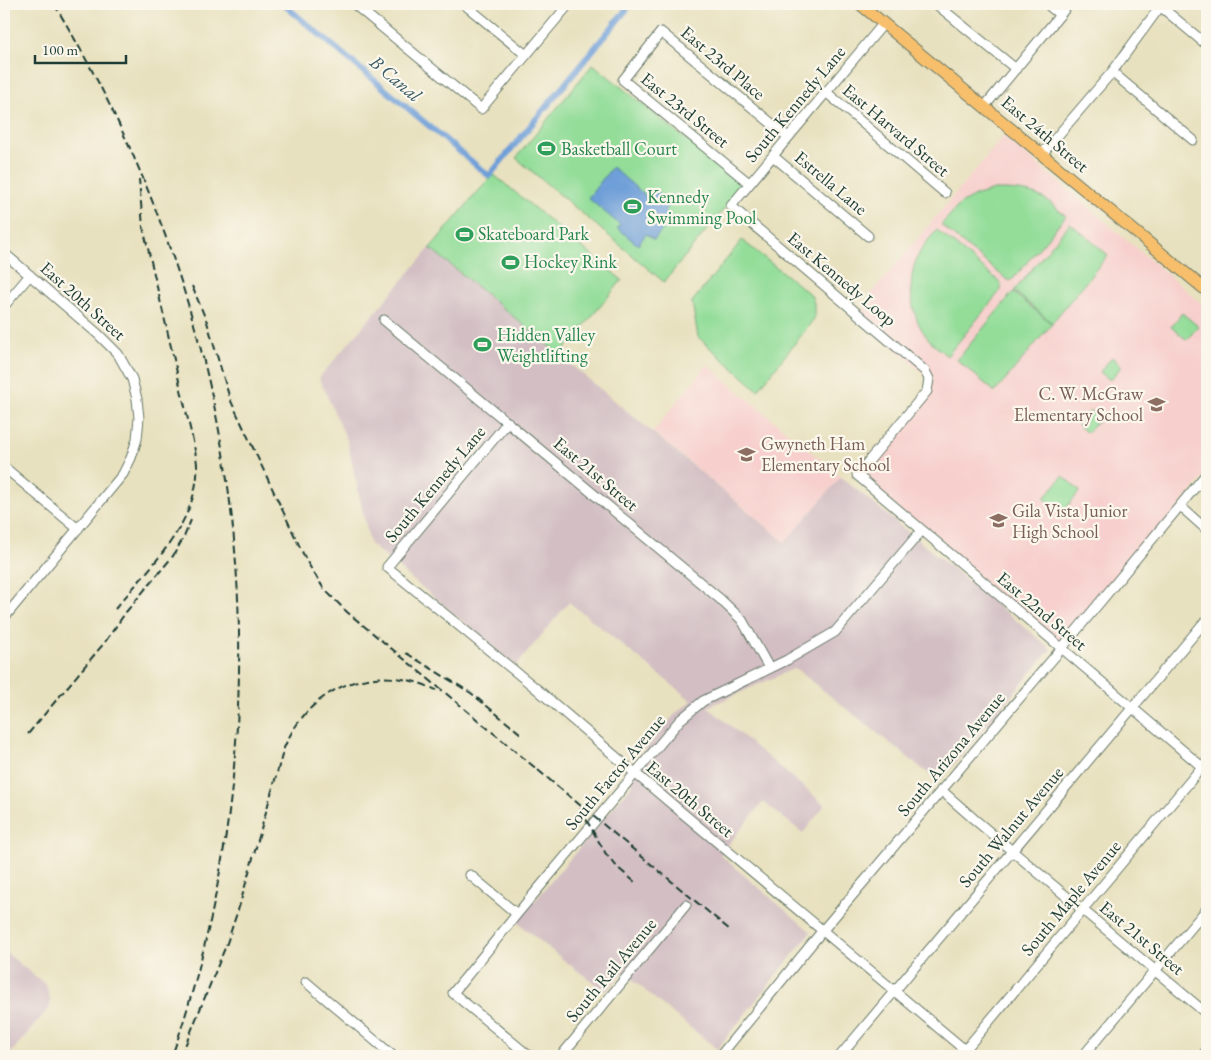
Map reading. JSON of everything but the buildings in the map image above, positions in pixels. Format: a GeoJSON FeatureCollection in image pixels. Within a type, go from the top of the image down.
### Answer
{"type":"FeatureCollection","features":[{"type":"Feature","properties":{"kind":"main road","name":"East 24th Street"},"geometry":{"type":"LineString","coordinates":[[860,4],[1207,291]]}},
{"type":"Feature","properties":{"kind":"street"},"geometry":{"type":"LineString","coordinates":[[354,4],[481,109],[569,4]]}},
{"type":"Feature","properties":{"kind":"street"},"geometry":{"type":"LineString","coordinates":[[464,4],[526,55]]}},
{"type":"Feature","properties":{"kind":"street"},"geometry":{"type":"LineString","coordinates":[[936,4],[1016,69]]}},
{"type":"Feature","properties":{"kind":"street"},"geometry":{"type":"LineString","coordinates":[[1047,4],[1060,15]]}},
{"type":"Feature","properties":{"kind":"street"},"geometry":{"type":"LineString","coordinates":[[985,106],[1069,4]]}},
{"type":"Feature","properties":{"kind":"street"},"geometry":{"type":"LineString","coordinates":[[1042,154],[1112,72],[1161,5],[1207,45]]}},
{"type":"Feature","properties":{"kind":"street","name":"South Kennedy Lane"},"geometry":{"type":"LineString","coordinates":[[731,206],[884,23]]}},
{"type":"Feature","properties":{"kind":"street","name":"East 23rd Street"},"geometry":{"type":"LineString","coordinates":[[661,32],[623,80],[749,183]]}},
{"type":"Feature","properties":{"kind":"street","name":"East 23rd Place"},"geometry":{"type":"LineString","coordinates":[[661,32],[788,137]]}},
{"type":"Feature","properties":{"kind":"street"},"geometry":{"type":"LineString","coordinates":[[1112,72],[1193,140]]}},
{"type":"Feature","properties":{"kind":"street","name":"East Harvard Street"},"geometry":{"type":"LineString","coordinates":[[826,92],[945,193]]}},
{"type":"Feature","properties":{"kind":"street","name":"Estrella Lane"},"geometry":{"type":"LineString","coordinates":[[773,156],[868,236]]}},
{"type":"Feature","properties":{"kind":"street","name":"East Kennedy Loop"},"geometry":{"type":"LineString","coordinates":[[731,206],[925,371],[929,379],[927,391],[857,475]]}},
{"type":"Feature","properties":{"kind":"street","name":"East 20th Street"},"geometry":{"type":"LineString","coordinates":[[4,253],[98,334],[118,354],[132,380],[139,418],[137,438],[131,458],[123,474],[4,618]]}},
{"type":"Feature","properties":{"kind":"street"},"geometry":{"type":"LineString","coordinates":[[4,306],[30,274]]}},
{"type":"Feature","properties":{"kind":"street","name":"East 21st Street"},"geometry":{"type":"LineString","coordinates":[[384,320],[725,604],[742,620],[769,668]]}},
{"type":"Feature","properties":{"kind":"street","name":"South Kennedy Lane"},"geometry":{"type":"LineString","coordinates":[[387,567],[508,422]]}},
{"type":"Feature","properties":{"kind":"street"},"geometry":{"type":"LineString","coordinates":[[4,467],[78,529]]}},
{"type":"Feature","properties":{"kind":"street","name":"South Arizona Avenue"},"geometry":{"type":"LineString","coordinates":[[720,1056],[822,930],[1062,648],[1207,473]]}},
{"type":"Feature","properties":{"kind":"street","name":"East 22nd Street"},"geometry":{"type":"LineString","coordinates":[[857,475],[1132,708],[1206,766]]}},
{"type":"Feature","properties":{"kind":"street"},"geometry":{"type":"LineString","coordinates":[[1180,506],[1207,530]]}},
{"type":"Feature","properties":{"kind":"street","name":"South Factor Avenue"},"geometry":{"type":"LineString","coordinates":[[529,1056],[453,993],[680,720],[703,701],[787,660],[835,632],[922,530]]}},
{"type":"Feature","properties":{"kind":"street","name":"East 20th Street"},"geometry":{"type":"LineString","coordinates":[[387,567],[538,690],[895,991],[966,1054]]}},
{"type":"Feature","properties":{"kind":"street","name":"South Walnut Avenue"},"geometry":{"type":"LineString","coordinates":[[840,1056],[1207,619]]}},
{"type":"Feature","properties":{"kind":"street","name":"South Maple Avenue"},"geometry":{"type":"LineString","coordinates":[[966,1054],[1083,910],[1206,766]]}},
{"type":"Feature","properties":{"kind":"street","name":"East 21st Street"},"geometry":{"type":"LineString","coordinates":[[941,790],[1207,1014]]}},
{"type":"Feature","properties":{"kind":"street"},"geometry":{"type":"LineString","coordinates":[[470,875],[517,914]]}},
{"type":"Feature","properties":{"kind":"street","name":"South Rail Avenue"},"geometry":{"type":"LineString","coordinates":[[561,1056],[686,905]]}},
{"type":"Feature","properties":{"kind":"street"},"geometry":{"type":"LineString","coordinates":[[1083,1056],[1207,909]]}},
{"type":"Feature","properties":{"kind":"street"},"geometry":{"type":"LineString","coordinates":[[306,982],[393,1056]]}},
{"type":"Feature","properties":{"kind":"street"},"geometry":{"type":"LineString","coordinates":[[1202,1056],[1207,1050]]}},
{"type":"Feature","properties":{"kind":"shaded area"},"geometry":{"type":"Polygon","coordinates":[[[1004,136],[1207,308],[1207,473],[1062,648],[857,475],[927,391],[929,379],[861,317],[865,307],[871,294],[1004,136]]]}},
{"type":"Feature","properties":{"kind":"shaded area"},"geometry":{"type":"Polygon","coordinates":[[[430,248],[785,542],[841,477],[1051,649],[939,782],[795,668],[708,707],[825,805],[803,833],[763,802],[720,855],[811,932],[717,1049],[623,972],[606,992],[517,922],[633,784],[623,775],[677,712],[692,701],[569,602],[516,666],[370,544],[347,440],[319,378],[430,248]]]}},
{"type":"Feature","properties":{"kind":"shaded area","name":"Gwyneth Ham Elementary School"},"geometry":{"type":"Polygon","coordinates":[[[707,365],[841,477],[785,542],[653,432],[707,365]]]}},
{"type":"Feature","properties":{"kind":"shaded area"},"geometry":{"type":"Polygon","coordinates":[[[4,951],[46,985],[50,1000],[50,1007],[8,1056],[4,1056],[4,951]]]}},
{"type":"Feature","properties":{"kind":"green space"},"geometry":{"type":"Polygon","coordinates":[[[593,64],[743,186],[664,282],[516,158],[593,64]]]}},
{"type":"Feature","properties":{"kind":"green space"},"geometry":{"type":"Polygon","coordinates":[[[493,174],[622,280],[560,355],[430,248],[493,174]]]}},
{"type":"Feature","properties":{"kind":"green space"},"geometry":{"type":"Polygon","coordinates":[[[994,190],[1020,191],[1039,196],[1066,216],[1010,281],[941,225],[960,204],[977,195],[994,190]]]}},
{"type":"Feature","properties":{"kind":"green space"},"geometry":{"type":"Polygon","coordinates":[[[1070,223],[1108,255],[1052,323],[1014,291],[1070,223]]]}},
{"type":"Feature","properties":{"kind":"green space"},"geometry":{"type":"Polygon","coordinates":[[[937,230],[1001,283],[1001,290],[947,356],[931,342],[916,318],[911,284],[920,252],[937,230]]]}},
{"type":"Feature","properties":{"kind":"green space"},"geometry":{"type":"Polygon","coordinates":[[[742,240],[811,295],[814,303],[814,319],[758,390],[698,337],[692,302],[742,240]]]}},
{"type":"Feature","properties":{"kind":"green space"},"geometry":{"type":"Polygon","coordinates":[[[1013,292],[1052,324],[995,392],[957,360],[1013,292]]]}},
{"type":"Feature","properties":{"kind":"green space"},"geometry":{"type":"Polygon","coordinates":[[[1182,313],[1198,326],[1187,340],[1171,327],[1182,313]]]}},
{"type":"Feature","properties":{"kind":"green space"},"geometry":{"type":"Polygon","coordinates":[[[1112,357],[1122,366],[1110,380],[1100,372],[1112,357]]]}},
{"type":"Feature","properties":{"kind":"green space"},"geometry":{"type":"Polygon","coordinates":[[[1090,411],[1100,419],[1087,433],[1078,425],[1090,411]]]}},
{"type":"Feature","properties":{"kind":"green space"},"geometry":{"type":"Polygon","coordinates":[[[1063,476],[1080,491],[1062,513],[1044,498],[1063,476]]]}},
{"type":"Feature","properties":{"kind":"water","name":"Kennedy Swimming Pool"},"geometry":{"type":"Polygon","coordinates":[[[612,167],[646,196],[653,189],[671,203],[665,211],[672,218],[654,240],[646,234],[638,245],[617,228],[620,225],[588,198],[612,167]]]}},
{"type":"Feature","properties":{"kind":"waterway","name":"B Canal"},"geometry":{"type":"LineString","coordinates":[[283,4],[489,176],[631,4]]}},
{"type":"Feature","properties":{"kind":"railway"},"geometry":{"type":"LineString","coordinates":[[54,4],[78,44],[120,127],[157,213],[173,257],[200,346],[220,433],[232,522],[239,613],[238,703],[231,794],[218,883],[198,971],[172,1056]]}},
{"type":"Feature","properties":{"kind":"railway"},"geometry":{"type":"LineString","coordinates":[[115,609],[152,566],[185,518],[192,501],[197,472],[193,441],[143,227],[139,179]]}},
{"type":"Feature","properties":{"kind":"railway"},"geometry":{"type":"LineString","coordinates":[[192,286],[207,322],[230,399],[307,562],[324,589],[347,612],[730,930]]}},
{"type":"Feature","properties":{"kind":"railway"},"geometry":{"type":"LineString","coordinates":[[28,734],[105,642],[126,612],[173,556],[191,520]]}},
{"type":"Feature","properties":{"kind":"railway"},"geometry":{"type":"LineString","coordinates":[[406,653],[471,693],[521,734]]}},
{"type":"Feature","properties":{"kind":"railway"},"geometry":{"type":"LineString","coordinates":[[181,1056],[227,943],[240,904],[284,748],[295,726],[327,694],[347,684],[368,679],[390,678],[413,681],[436,690]]}},
{"type":"Feature","properties":{"kind":"railway"},"geometry":{"type":"LineString","coordinates":[[580,809],[606,854],[618,868],[636,883]]}},
{"type":"Feature","properties":{"kind":"place","name":"Basketball Court"},"geometry":{"type":"Point","coordinates":[547,149]}},
{"type":"Feature","properties":{"kind":"place","name":"Kennedy Swimming Pool"},"geometry":{"type":"Point","coordinates":[633,207]}},
{"type":"Feature","properties":{"kind":"place","name":"Skateboard Park"},"geometry":{"type":"Point","coordinates":[464,234]}},
{"type":"Feature","properties":{"kind":"place","name":"Hockey Rink"},"geometry":{"type":"Point","coordinates":[510,262]}},
{"type":"Feature","properties":{"kind":"place","name":"Hidden Valley Weightlifting"},"geometry":{"type":"Point","coordinates":[483,345]}},
{"type":"Feature","properties":{"kind":"place","name":"C. W. McGraw Elementary School"},"geometry":{"type":"Point","coordinates":[1157,404]}},
{"type":"Feature","properties":{"kind":"place","name":"Gwyneth Ham Elementary School"},"geometry":{"type":"Point","coordinates":[747,454]}},
{"type":"Feature","properties":{"kind":"place","name":"Gila Vista Junior High School"},"geometry":{"type":"Point","coordinates":[998,521]}}]}
